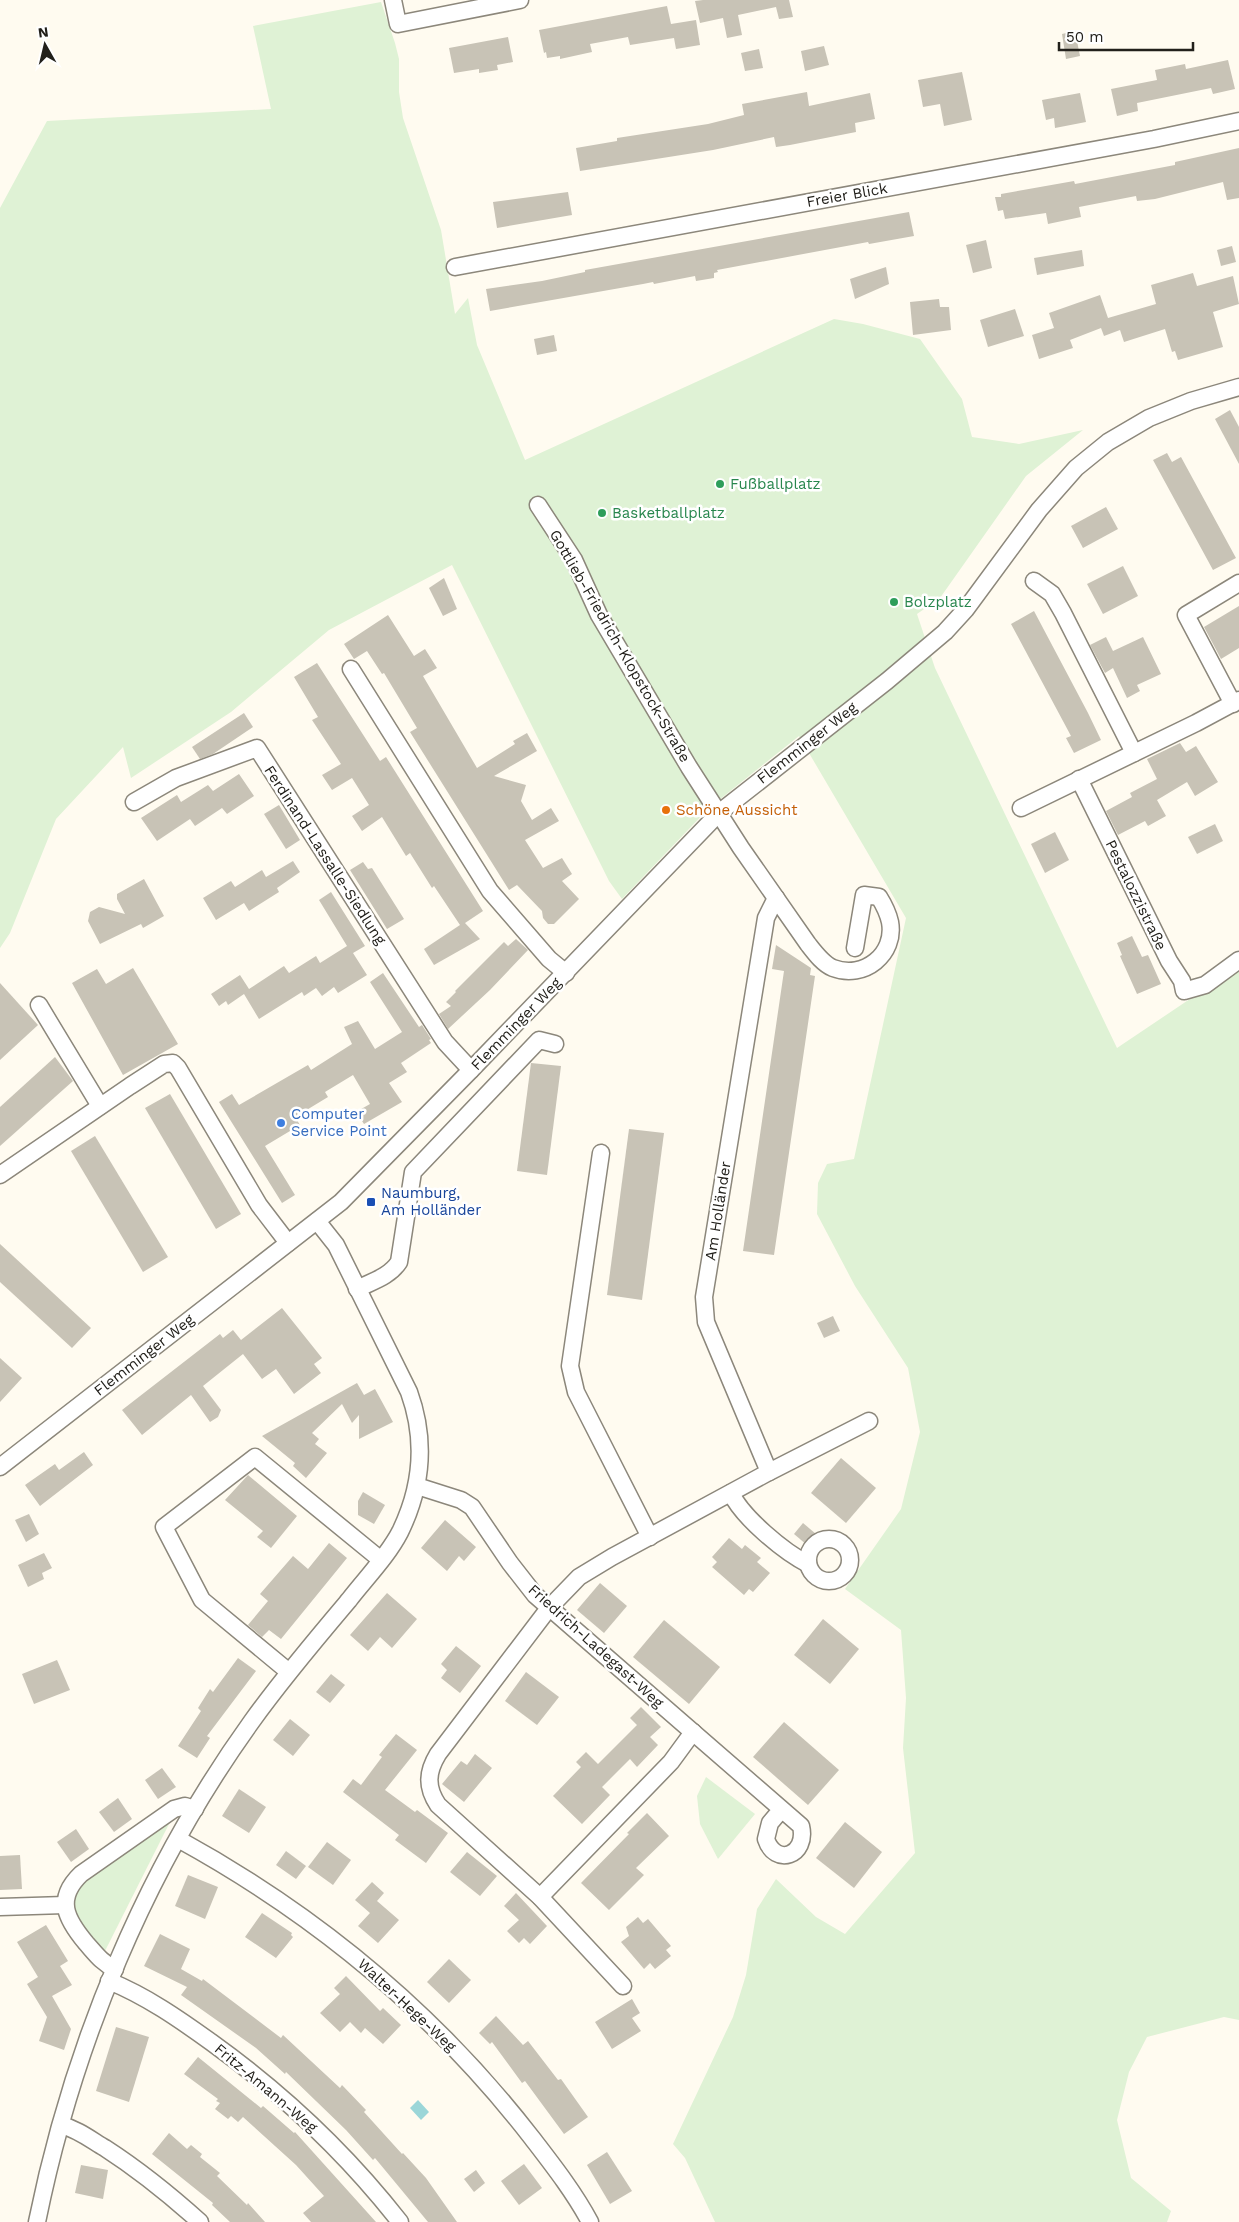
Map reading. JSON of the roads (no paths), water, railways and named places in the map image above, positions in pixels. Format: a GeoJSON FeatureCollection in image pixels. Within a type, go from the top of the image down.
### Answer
{"type":"FeatureCollection","features":[{"type":"Feature","properties":{"kind":"street"},"geometry":{"type":"LineString","coordinates":[[393,0],[398,24],[520,0]]}},
{"type":"Feature","properties":{"kind":"street","name":"Freier Blick"},"geometry":{"type":"LineString","coordinates":[[455,267],[1154,139],[1239,121]]}},
{"type":"Feature","properties":{"kind":"street","name":"Flemminger Weg"},"geometry":{"type":"LineString","coordinates":[[0,1467],[340,1202],[566,973],[720,812],[887,681],[945,632],[966,609],[1057,487],[1093,454],[1128,429],[1149,418],[1191,401],[1239,387]]}},
{"type":"Feature","properties":{"kind":"street","name":"Gottlieb-Friedrich-Klopstock-Straße"},"geometry":{"type":"LineString","coordinates":[[538,505],[574,560],[599,615],[689,767],[720,812]]}},
{"type":"Feature","properties":{"kind":"street"},"geometry":{"type":"LineString","coordinates":[[1034,581],[1052,594],[1134,753]]}},
{"type":"Feature","properties":{"kind":"street"},"geometry":{"type":"LineString","coordinates":[[1021,808],[1236,702],[1186,615],[1239,583]]}},
{"type":"Feature","properties":{"kind":"street"},"geometry":{"type":"LineString","coordinates":[[351,669],[490,891],[549,958],[566,973]]}},
{"type":"Feature","properties":{"kind":"street","name":"Ferdinand-Lassalle-Siedlung"},"geometry":{"type":"LineString","coordinates":[[134,802],[176,778],[257,748],[445,1042],[471,1070]]}},
{"type":"Feature","properties":{"kind":"street","name":"Pestalozzistraße"},"geometry":{"type":"LineString","coordinates":[[1079,779],[1169,960],[1182,981],[1184,991],[1205,985],[1239,960]]}},
{"type":"Feature","properties":{"kind":"street"},"geometry":{"type":"LineString","coordinates":[[720,812],[741,848],[776,898],[820,958],[832,968],[843,971],[859,970],[870,966],[887,949],[890,924],[888,912],[879,898],[864,895],[856,948]]}},
{"type":"Feature","properties":{"kind":"street","name":"Am Holländer"},"geometry":{"type":"LineString","coordinates":[[769,1472],[706,1322],[704,1297],[766,918],[776,898]]}},
{"type":"Feature","properties":{"kind":"street"},"geometry":{"type":"LineString","coordinates":[[39,1005],[100,1106]]}},
{"type":"Feature","properties":{"kind":"street"},"geometry":{"type":"LineString","coordinates":[[357,1289],[386,1276],[394,1270],[399,1262],[413,1172],[539,1040],[555,1044]]}},
{"type":"Feature","properties":{"kind":"street"},"geometry":{"type":"LineString","coordinates":[[0,1175],[164,1064],[173,1063],[178,1068],[259,1205],[288,1243]]}},
{"type":"Feature","properties":{"kind":"street"},"geometry":{"type":"LineString","coordinates":[[600,1153],[570,1366],[576,1392],[650,1537]]}},
{"type":"Feature","properties":{"kind":"street"},"geometry":{"type":"LineString","coordinates":[[37,2222],[60,2125],[85,2042],[112,1975],[178,1839],[195,1809],[250,1724],[289,1672],[381,1560],[399,1534],[417,1486],[420,1445],[415,1408],[401,1374],[336,1245],[317,1220]]}},
{"type":"Feature","properties":{"kind":"street"},"geometry":{"type":"LineString","coordinates":[[623,1986],[540,1897],[438,1805],[429,1787],[428,1777],[433,1762],[549,1608],[578,1577],[769,1472],[869,1421]]}},
{"type":"Feature","properties":{"kind":"street"},"geometry":{"type":"LineString","coordinates":[[289,1672],[202,1600],[164,1527],[255,1457],[381,1560]]}},
{"type":"Feature","properties":{"kind":"street","name":"Friedrich-Ladegast-Weg"},"geometry":{"type":"LineString","coordinates":[[417,1486],[461,1500],[472,1507],[514,1569],[549,1608],[776,1803],[781,1810]]}},
{"type":"Feature","properties":{"kind":"street"},"geometry":{"type":"LineString","coordinates":[[731,1494],[741,1512],[796,1558],[808,1564]]}},
{"type":"Feature","properties":{"kind":"street"},"geometry":{"type":"LineString","coordinates":[[540,1897],[671,1762],[693,1732]]}},
{"type":"Feature","properties":{"kind":"street"},"geometry":{"type":"LineString","coordinates":[[0,1907],[65,1905],[69,1888],[81,1874],[174,1809],[184,1806],[195,1809]]}},
{"type":"Feature","properties":{"kind":"street","name":"Walter-Hege-Weg"},"geometry":{"type":"LineString","coordinates":[[178,1839],[262,1889],[312,1923],[368,1967],[426,2019],[500,2097],[544,2153],[576,2198],[590,2222]]}},
{"type":"Feature","properties":{"kind":"street","name":"Fritz-Amann-Weg"},"geometry":{"type":"LineString","coordinates":[[65,1905],[66,1914],[78,1934],[112,1975],[132,1991],[189,2026],[235,2059],[285,2099],[348,2161],[400,2222]]}},
{"type":"Feature","properties":{"kind":"street"},"geometry":{"type":"LineString","coordinates":[[60,2125],[79,2131],[122,2159],[159,2186],[200,2222]]}},
{"type":"Feature","properties":{"kind":"water"},"geometry":{"type":"Polygon","coordinates":[[[418,2100],[429,2112],[421,2120],[410,2108],[418,2100]]]}},
{"type":"Feature","properties":{"kind":"place","name":"Fußballplatz"},"geometry":{"type":"Point","coordinates":[720,484]}},
{"type":"Feature","properties":{"kind":"place","name":"Basketballplatz"},"geometry":{"type":"Point","coordinates":[602,513]}},
{"type":"Feature","properties":{"kind":"place","name":"Bolzplatz"},"geometry":{"type":"Point","coordinates":[894,602]}},
{"type":"Feature","properties":{"kind":"place","name":"Schöne Aussicht"},"geometry":{"type":"Point","coordinates":[666,810]}},
{"type":"Feature","properties":{"kind":"place","name":"Computer Service Point"},"geometry":{"type":"Point","coordinates":[281,1123]}},
{"type":"Feature","properties":{"kind":"place","name":"Naumburg, Am Holländer"},"geometry":{"type":"Point","coordinates":[371,1202]}}]}
